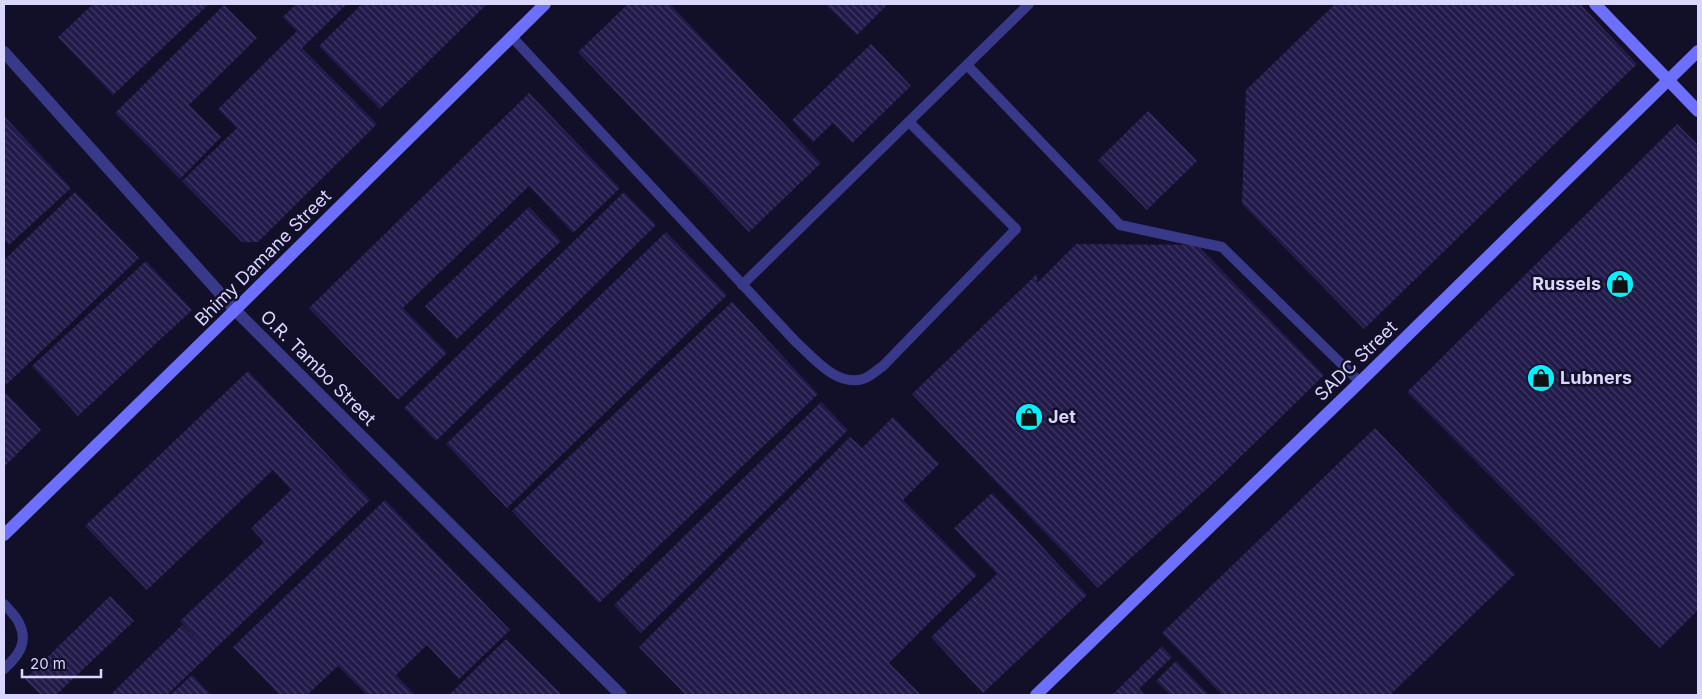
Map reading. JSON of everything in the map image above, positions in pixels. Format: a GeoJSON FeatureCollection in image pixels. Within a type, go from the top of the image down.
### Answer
{"type":"FeatureCollection","features":[{"type":"Feature","properties":{"kind":"main road","name":"Bhimy Damane Street"},"geometry":{"type":"LineString","coordinates":[[4,535],[545,4]]}},
{"type":"Feature","properties":{"kind":"main road"},"geometry":{"type":"LineString","coordinates":[[1595,4],[1698,111]]}},
{"type":"Feature","properties":{"kind":"main road","name":"SADC Street"},"geometry":{"type":"LineString","coordinates":[[1036,695],[1360,382],[1698,51]]}},
{"type":"Feature","properties":{"kind":"street","name":"O.R. Tambo Street"},"geometry":{"type":"LineString","coordinates":[[4,52],[235,310],[620,695]]}},
{"type":"Feature","properties":{"kind":"lane"},"geometry":{"type":"LineString","coordinates":[[742,285],[1029,4]]}},
{"type":"Feature","properties":{"kind":"lane"},"geometry":{"type":"LineString","coordinates":[[512,37],[795,341],[835,376],[846,380],[864,379],[883,366],[1016,229],[909,122]]}},
{"type":"Feature","properties":{"kind":"lane"},"geometry":{"type":"LineString","coordinates":[[967,65],[1120,225],[1222,247],[1360,382]]}},
{"type":"Feature","properties":{"kind":"lane"},"geometry":{"type":"LineString","coordinates":[[4,604],[19,622],[23,635],[22,646],[16,658],[4,669]]}},
{"type":"Feature","properties":{"kind":"building"},"geometry":{"type":"Polygon","coordinates":[[[93,4],[209,4],[113,95],[58,37],[93,4]]]}},
{"type":"Feature","properties":{"kind":"building"},"geometry":{"type":"Polygon","coordinates":[[[296,4],[347,4],[302,48],[377,124],[258,242],[242,242],[182,181],[237,128],[218,109],[297,31],[283,17],[296,4]]]}},
{"type":"Feature","properties":{"kind":"building"},"geometry":{"type":"Polygon","coordinates":[[[362,4],[487,4],[380,109],[319,46],[362,4]]]}},
{"type":"Feature","properties":{"kind":"building"},"geometry":{"type":"Polygon","coordinates":[[[628,4],[670,4],[821,163],[749,232],[578,52],[628,4]]]}},
{"type":"Feature","properties":{"kind":"building"},"geometry":{"type":"Polygon","coordinates":[[[825,4],[888,4],[857,35],[825,4]]]}},
{"type":"Feature","properties":{"kind":"building"},"geometry":{"type":"Polygon","coordinates":[[[1335,4],[1580,4],[1637,64],[1364,329],[1242,204],[1246,90],[1335,4]]]}},
{"type":"Feature","properties":{"kind":"building"},"geometry":{"type":"Polygon","coordinates":[[[224,5],[257,38],[189,105],[221,137],[180,179],[115,113],[224,5]]]}},
{"type":"Feature","properties":{"kind":"building"},"geometry":{"type":"Polygon","coordinates":[[[871,44],[911,86],[852,143],[833,123],[813,142],[792,120],[871,44]]]}},
{"type":"Feature","properties":{"kind":"building"},"geometry":{"type":"Polygon","coordinates":[[[529,93],[620,188],[573,233],[529,186],[403,308],[447,353],[398,400],[309,308],[529,93]]]}},
{"type":"Feature","properties":{"kind":"building"},"geometry":{"type":"Polygon","coordinates":[[[1148,111],[1197,161],[1147,210],[1098,160],[1148,111]]]}},
{"type":"Feature","properties":{"kind":"building"},"geometry":{"type":"Polygon","coordinates":[[[4,116],[71,188],[9,245],[4,239],[4,116]]]}},
{"type":"Feature","properties":{"kind":"building"},"geometry":{"type":"Polygon","coordinates":[[[1677,124],[1698,145],[1698,610],[1660,648],[1407,392],[1677,124]]]}},
{"type":"Feature","properties":{"kind":"building"},"geometry":{"type":"Polygon","coordinates":[[[75,192],[139,258],[6,385],[4,383],[4,260],[75,192]]]}},
{"type":"Feature","properties":{"kind":"building"},"geometry":{"type":"Polygon","coordinates":[[[624,192],[656,225],[436,441],[404,408],[624,192]]]}},
{"type":"Feature","properties":{"kind":"building"},"geometry":{"type":"Polygon","coordinates":[[[529,207],[561,241],[457,339],[425,306],[529,207]]]}},
{"type":"Feature","properties":{"kind":"building"},"geometry":{"type":"Polygon","coordinates":[[[666,232],[727,295],[507,508],[446,444],[666,232]]]}},
{"type":"Feature","properties":{"kind":"building"},"geometry":{"type":"Polygon","coordinates":[[[1076,244],[1197,245],[1324,375],[1223,474],[1098,588],[912,394],[1037,274],[1037,283],[1076,244]]]}},
{"type":"Feature","properties":{"kind":"building"},"geometry":{"type":"Polygon","coordinates":[[[146,261],[192,310],[78,416],[32,366],[146,261]]]}},
{"type":"Feature","properties":{"kind":"building"},"geometry":{"type":"Polygon","coordinates":[[[732,302],[818,394],[599,603],[512,511],[732,302]]]}},
{"type":"Feature","properties":{"kind":"building"},"geometry":{"type":"Polygon","coordinates":[[[248,371],[370,500],[167,695],[110,695],[182,625],[205,648],[180,621],[264,542],[251,528],[291,490],[273,470],[147,590],[85,526],[248,371]]]}},
{"type":"Feature","properties":{"kind":"building"},"geometry":{"type":"Polygon","coordinates":[[[4,391],[41,430],[4,467],[4,391]]]}},
{"type":"Feature","properties":{"kind":"building"},"geometry":{"type":"Polygon","coordinates":[[[821,402],[848,430],[641,633],[614,605],[821,402]]]}},
{"type":"Feature","properties":{"kind":"building"},"geometry":{"type":"Polygon","coordinates":[[[893,417],[939,464],[903,500],[977,575],[889,663],[921,695],[686,695],[639,647],[850,437],[862,448],[893,417]]]}},
{"type":"Feature","properties":{"kind":"building"},"geometry":{"type":"Polygon","coordinates":[[[1375,428],[1515,574],[1390,695],[1222,695],[1162,633],[1375,428]]]}},
{"type":"Feature","properties":{"kind":"building"},"geometry":{"type":"Polygon","coordinates":[[[992,493],[1087,595],[983,693],[931,637],[997,574],[954,528],[992,493]]]}},
{"type":"Feature","properties":{"kind":"building"},"geometry":{"type":"Polygon","coordinates":[[[385,500],[510,630],[459,679],[427,645],[396,675],[415,695],[367,695],[338,666],[307,695],[280,695],[233,647],[385,500]]]}},
{"type":"Feature","properties":{"kind":"building"},"geometry":{"type":"Polygon","coordinates":[[[110,596],[134,621],[56,695],[41,695],[25,679],[110,596]]]}},
{"type":"Feature","properties":{"kind":"building"},"geometry":{"type":"Polygon","coordinates":[[[506,639],[562,695],[449,695],[506,639]]]}},
{"type":"Feature","properties":{"kind":"building"},"geometry":{"type":"Polygon","coordinates":[[[1162,646],[1172,657],[1139,689],[1145,695],[1112,695],[1162,646]]]}},
{"type":"Feature","properties":{"kind":"building"},"geometry":{"type":"Polygon","coordinates":[[[1176,661],[1209,695],[1170,695],[1156,681],[1176,661]]]}},
{"type":"Feature","properties":{"kind":"building"},"geometry":{"type":"Polygon","coordinates":[[[192,675],[211,695],[170,695],[192,675]]]}},
{"type":"Feature","properties":{"kind":"place","name":"Russels"},"geometry":{"type":"Point","coordinates":[1620,284]}},
{"type":"Feature","properties":{"kind":"place","name":"Lubners"},"geometry":{"type":"Point","coordinates":[1541,378]}},
{"type":"Feature","properties":{"kind":"place","name":"Jet"},"geometry":{"type":"Point","coordinates":[1029,417]}}]}
